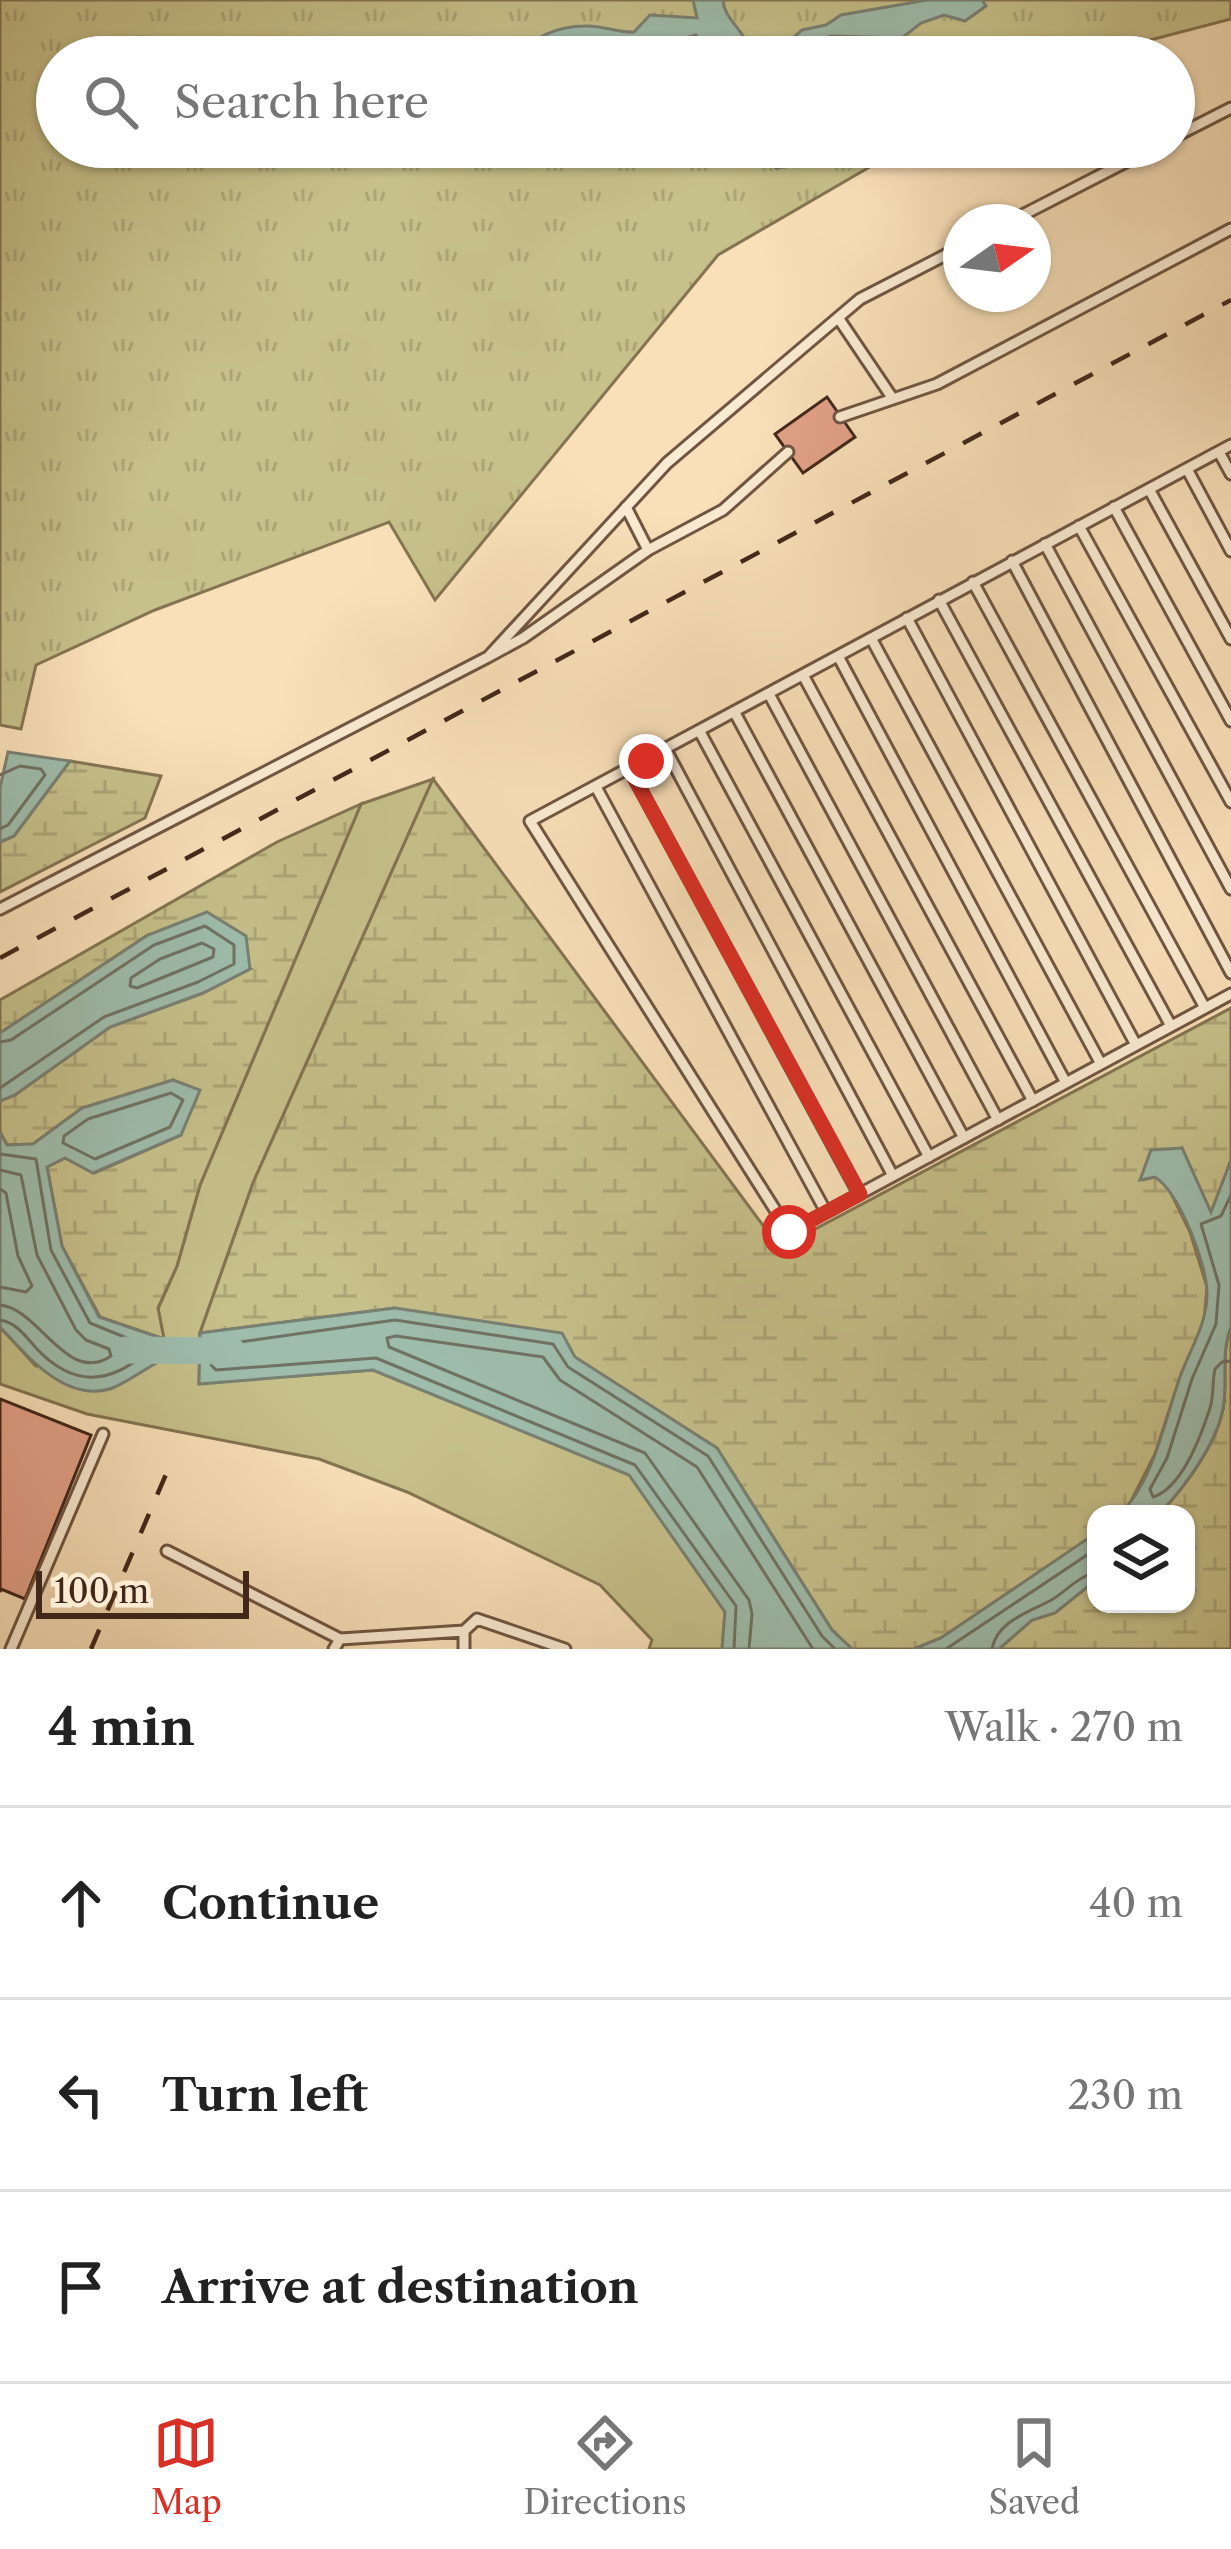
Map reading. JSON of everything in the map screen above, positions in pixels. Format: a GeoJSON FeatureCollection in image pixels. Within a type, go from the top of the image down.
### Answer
{"type":"FeatureCollection","features":[{"type":"Feature","properties":{"kind":"lane"},"geometry":{"type":"LineString","coordinates":[[1195,126],[1231,108]]}},
{"type":"Feature","properties":{"kind":"lane"},"geometry":{"type":"LineString","coordinates":[[1045,204],[1114,168]]}},
{"type":"Feature","properties":{"kind":"lane"},"geometry":{"type":"LineString","coordinates":[[840,417],[938,384],[1231,229]]}},
{"type":"Feature","properties":{"kind":"lane"},"geometry":{"type":"LineString","coordinates":[[488,657],[667,463],[860,299],[943,256]]}},
{"type":"Feature","properties":{"kind":"lane"},"geometry":{"type":"LineString","coordinates":[[838,319],[892,399]]}},
{"type":"Feature","properties":{"kind":"lane"},"geometry":{"type":"LineString","coordinates":[[1231,446],[530,821],[789,1232],[1231,994]]}},
{"type":"Feature","properties":{"kind":"lane"},"geometry":{"type":"LineString","coordinates":[[0,909],[523,638],[648,550],[723,510],[788,452]]}},
{"type":"Feature","properties":{"kind":"lane"},"geometry":{"type":"LineString","coordinates":[[1219,452],[1231,474]]}},
{"type":"Feature","properties":{"kind":"lane"},"geometry":{"type":"LineString","coordinates":[[1187,469],[1231,551]]}},
{"type":"Feature","properties":{"kind":"lane"},"geometry":{"type":"LineString","coordinates":[[1149,489],[1231,639]]}},
{"type":"Feature","properties":{"kind":"lane"},"geometry":{"type":"LineString","coordinates":[[626,507],[648,550]]}},
{"type":"Feature","properties":{"kind":"lane"},"geometry":{"type":"LineString","coordinates":[[1114,507],[1231,721]]}},
{"type":"Feature","properties":{"kind":"lane"},"geometry":{"type":"LineString","coordinates":[[1079,526],[1231,802]]}},
{"type":"Feature","properties":{"kind":"lane"},"geometry":{"type":"LineString","coordinates":[[1045,544],[1231,889]]}},
{"type":"Feature","properties":{"kind":"lane"},"geometry":{"type":"LineString","coordinates":[[1012,561],[1231,974]]}},
{"type":"Feature","properties":{"kind":"lane"},"geometry":{"type":"LineString","coordinates":[[974,582],[1205,1008]]}},
{"type":"Feature","properties":{"kind":"lane"},"geometry":{"type":"LineString","coordinates":[[940,601],[1171,1026]]}},
{"type":"Feature","properties":{"kind":"lane"},"geometry":{"type":"LineString","coordinates":[[907,618],[1136,1045]]}},
{"type":"Feature","properties":{"kind":"lane"},"geometry":{"type":"LineString","coordinates":[[871,638],[1100,1064]]}},
{"type":"Feature","properties":{"kind":"lane"},"geometry":{"type":"LineString","coordinates":[[838,656],[1066,1083]]}},
{"type":"Feature","properties":{"kind":"lane"},"geometry":{"type":"LineString","coordinates":[[803,675],[1033,1101]]}},
{"type":"Feature","properties":{"kind":"lane"},"geometry":{"type":"LineString","coordinates":[[769,694],[998,1120]]}},
{"type":"Feature","properties":{"kind":"lane"},"geometry":{"type":"LineString","coordinates":[[735,713],[964,1138]]}},
{"type":"Feature","properties":{"kind":"lane"},"geometry":{"type":"LineString","coordinates":[[700,732],[928,1157]]}},
{"type":"Feature","properties":{"kind":"lane"},"geometry":{"type":"LineString","coordinates":[[666,750],[893,1176]]}},
{"type":"Feature","properties":{"kind":"lane"},"geometry":{"type":"LineString","coordinates":[[630,770],[860,1194]]}},
{"type":"Feature","properties":{"kind":"lane"},"geometry":{"type":"LineString","coordinates":[[596,787],[826,1212]]}},
{"type":"Feature","properties":{"kind":"lane"},"geometry":{"type":"LineString","coordinates":[[11,1649],[103,1434]]}},
{"type":"Feature","properties":{"kind":"lane"},"geometry":{"type":"LineString","coordinates":[[167,1551],[337,1644],[464,1631],[477,1619],[565,1649]]}},
{"type":"Feature","properties":{"kind":"lane"},"geometry":{"type":"LineString","coordinates":[[464,1631],[464,1649]]}},
{"type":"Feature","properties":{"kind":"green space"},"geometry":{"type":"Polygon","coordinates":[[[0,0],[1231,0],[1231,19],[1166,36],[36,36],[36,168],[868,168],[718,255],[435,600],[389,522],[155,610],[36,665],[21,729],[0,725],[0,0]]]}},
{"type":"Feature","properties":{"kind":"green space"},"geometry":{"type":"Polygon","coordinates":[[[70,761],[161,776],[145,818],[0,892],[0,842],[14,836],[70,761]]]}},
{"type":"Feature","properties":{"kind":"green space"},"geometry":{"type":"Polygon","coordinates":[[[433,779],[253,1183],[200,1333],[199,1383],[373,1370],[630,1475],[725,1612],[722,1649],[649,1649],[652,1640],[600,1585],[407,1492],[319,1459],[87,1414],[0,1384],[0,1327],[36,1366],[164,1339],[158,1309],[177,1266],[200,1185],[361,804],[433,779]]]}},
{"type":"Feature","properties":{"kind":"green space"},"geometry":{"type":"Polygon","coordinates":[[[433,779],[773,1239],[785,1245],[1231,1008],[1231,1160],[1211,1213],[1182,1148],[1142,1180],[1155,1177],[1167,1185],[1190,1232],[1207,1287],[1204,1322],[1155,1454],[1129,1505],[1087,1505],[1085,1542],[941,1638],[914,1649],[852,1649],[832,1630],[717,1448],[574,1357],[395,1308],[200,1333],[253,1183],[433,779]]]}},
{"type":"Feature","properties":{"kind":"green space"},"geometry":{"type":"Polygon","coordinates":[[[361,804],[200,1185],[177,1266],[158,1308],[164,1339],[100,1317],[62,1246],[47,1167],[65,1158],[94,1173],[181,1135],[173,1080],[82,1108],[33,1144],[7,1145],[0,1132],[0,1101],[110,1027],[203,993],[250,969],[148,935],[0,1033],[0,1000],[277,842],[361,804]]]}},
{"type":"Feature","properties":{"kind":"green space"},"geometry":{"type":"Polygon","coordinates":[[[1231,1327],[1231,1649],[999,1649],[1032,1620],[1055,1613],[1087,1587],[1087,1613],[1195,1613],[1195,1505],[1167,1505],[1190,1477],[1216,1432],[1224,1402],[1231,1327]]]}},
{"type":"Feature","properties":{"kind":"water"},"geometry":{"type":"Polygon","coordinates":[[[693,0],[723,0],[744,36],[543,36],[591,26],[634,32],[650,15],[697,18],[693,0]]]}},
{"type":"Feature","properties":{"kind":"water"},"geometry":{"type":"Polygon","coordinates":[[[927,0],[982,0],[986,6],[965,21],[944,15],[921,23],[905,36],[795,36],[841,15],[927,0]]]}},
{"type":"Feature","properties":{"kind":"water"},"geometry":{"type":"Polygon","coordinates":[[[8,752],[70,761],[14,836],[0,842],[0,788],[8,752]]]}},
{"type":"Feature","properties":{"kind":"water"},"geometry":{"type":"Polygon","coordinates":[[[207,912],[246,936],[250,969],[203,993],[110,1027],[0,1101],[0,1033],[148,935],[207,912]]]}},
{"type":"Feature","properties":{"kind":"water"},"geometry":{"type":"Polygon","coordinates":[[[173,1080],[200,1090],[181,1135],[93,1173],[65,1158],[47,1167],[62,1246],[99,1317],[164,1339],[158,1362],[115,1387],[81,1390],[50,1375],[0,1327],[0,1132],[7,1145],[33,1144],[82,1108],[173,1080]]]}},
{"type":"Feature","properties":{"kind":"water"},"geometry":{"type":"Polygon","coordinates":[[[1182,1148],[1211,1212],[1231,1160],[1231,1327],[1224,1402],[1209,1447],[1167,1505],[1127,1505],[1149,1470],[1163,1433],[1201,1327],[1207,1293],[1190,1230],[1173,1197],[1155,1177],[1140,1180],[1151,1150],[1182,1148]]]}},
{"type":"Feature","properties":{"kind":"water"},"geometry":{"type":"Polygon","coordinates":[[[395,1308],[562,1333],[575,1357],[717,1448],[832,1630],[852,1649],[722,1649],[725,1612],[629,1475],[373,1370],[199,1384],[200,1333],[395,1308]]]}},
{"type":"Feature","properties":{"kind":"water"},"geometry":{"type":"Polygon","coordinates":[[[1087,1539],[1087,1587],[1055,1613],[1032,1620],[999,1649],[914,1649],[941,1638],[1087,1539]]]}},
{"type":"Feature","properties":{"kind":"building"},"geometry":{"type":"Polygon","coordinates":[[[827,397],[855,437],[803,473],[775,434],[827,397]]]}},
{"type":"Feature","properties":{"kind":"building"},"geometry":{"type":"Polygon","coordinates":[[[0,1399],[91,1435],[25,1599],[0,1592],[0,1399]]]}},
{"type":"Feature","properties":{"kind":"waterway"},"geometry":{"type":"LineString","coordinates":[[126,1350],[232,1351]]}},
{"type":"Feature","properties":{"kind":"railway"},"geometry":{"type":"LineString","coordinates":[[0,958],[1231,300]]}},
{"type":"Feature","properties":{"kind":"railway"},"geometry":{"type":"LineString","coordinates":[[91,1649],[173,1458]]}},
{"type":"Feature","properties":{"kind":"route"},"geometry":{"type":"LineString","coordinates":[[646,761],[630,770],[860,1194],[789,1232]]}}]}
